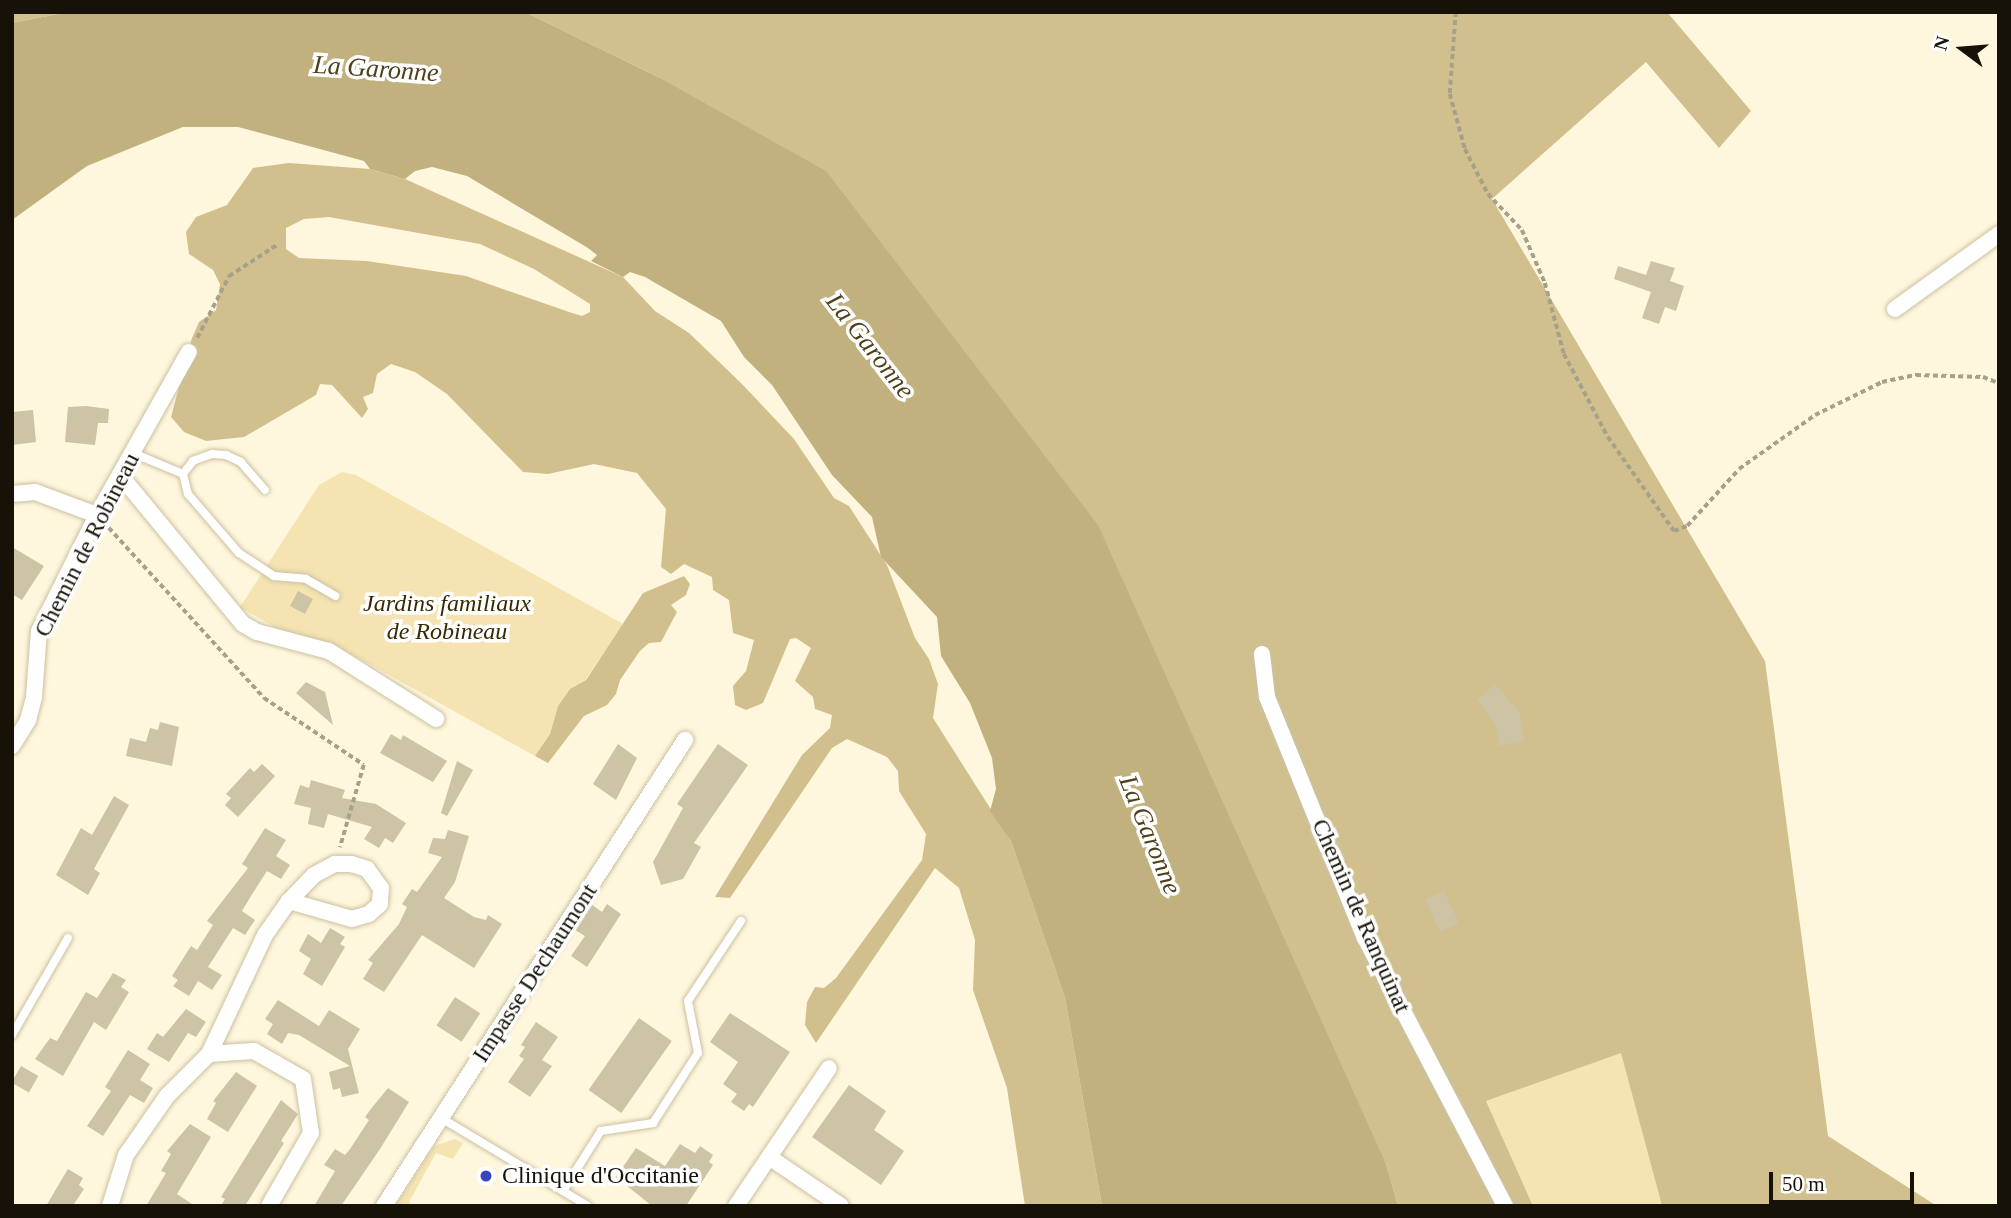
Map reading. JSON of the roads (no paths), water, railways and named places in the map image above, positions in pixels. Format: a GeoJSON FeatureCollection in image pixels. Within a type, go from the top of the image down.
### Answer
{"type":"FeatureCollection","features":[{"type":"Feature","properties":{"kind":"street"},"geometry":{"type":"LineString","coordinates":[[1895,309],[1999,234]]}},
{"type":"Feature","properties":{"kind":"street","name":"Chemin de Robineau"},"geometry":{"type":"LineString","coordinates":[[12,746],[28,720],[34,698],[39,631],[97,515],[190,352]]}},
{"type":"Feature","properties":{"kind":"street"},"geometry":{"type":"LineString","coordinates":[[120,475],[243,624],[257,632],[329,651],[436,719]]}},
{"type":"Feature","properties":{"kind":"street"},"geometry":{"type":"LineString","coordinates":[[12,494],[36,492],[97,515]]}},
{"type":"Feature","properties":{"kind":"street","name":"Chemin de Ranquinat"},"geometry":{"type":"LineString","coordinates":[[1262,654],[1268,697],[1364,938],[1505,1206]]}},
{"type":"Feature","properties":{"kind":"street","name":"Impasse Dechaumont"},"geometry":{"type":"LineString","coordinates":[[384,1206],[685,740]]}},
{"type":"Feature","properties":{"kind":"street"},"geometry":{"type":"LineString","coordinates":[[110,1206],[127,1155],[167,1096],[209,1054],[265,935],[289,901],[314,876],[335,864],[367,869],[376,876],[380,904],[369,914],[352,919],[289,901]]}},
{"type":"Feature","properties":{"kind":"street"},"geometry":{"type":"LineString","coordinates":[[209,1054],[254,1051],[303,1079],[311,1133],[269,1206]]}},
{"type":"Feature","properties":{"kind":"street"},"geometry":{"type":"LineString","coordinates":[[736,1206],[829,1068]]}},
{"type":"Feature","properties":{"kind":"street"},"geometry":{"type":"LineString","coordinates":[[769,1157],[841,1206]]}},
{"type":"Feature","properties":{"kind":"lane"},"geometry":{"type":"LineString","coordinates":[[133,453],[183,474]]}},
{"type":"Feature","properties":{"kind":"lane"},"geometry":{"type":"LineString","coordinates":[[183,474],[193,461],[212,454],[226,456],[241,462],[265,491]]}},
{"type":"Feature","properties":{"kind":"lane"},"geometry":{"type":"LineString","coordinates":[[183,474],[188,494],[239,553],[274,576],[306,579],[337,596]]}},
{"type":"Feature","properties":{"kind":"lane"},"geometry":{"type":"LineString","coordinates":[[563,1191],[601,1131],[653,1123],[698,1053],[688,1001],[741,921]]}},
{"type":"Feature","properties":{"kind":"lane"},"geometry":{"type":"LineString","coordinates":[[12,1035],[68,938]]}},
{"type":"Feature","properties":{"kind":"lane"},"geometry":{"type":"LineString","coordinates":[[441,1118],[588,1206]]}},
{"type":"Feature","properties":{"kind":"water","name":"La Garonne"},"geometry":{"type":"Polygon","coordinates":[[[68,12],[525,12],[658,77],[826,171],[1098,525],[1386,1164],[1398,1206],[1102,1206],[1065,998],[1011,841],[990,811],[996,789],[992,758],[970,703],[941,656],[937,617],[881,557],[872,517],[832,475],[772,385],[744,357],[721,321],[645,277],[630,272],[623,277],[591,261],[597,255],[588,248],[467,176],[432,167],[415,171],[405,179],[370,169],[364,161],[238,127],[183,127],[87,166],[12,220],[12,23],[68,12]]]}},
{"type":"Feature","properties":{"kind":"place","name":"Clinique d'Occitanie"},"geometry":{"type":"Point","coordinates":[486,1176]}},
{"type":"Feature","properties":{"kind":"park label","name":"Jardins familiaux de Robineau"},"geometry":{"type":"Point","coordinates":[447,618]}}]}
